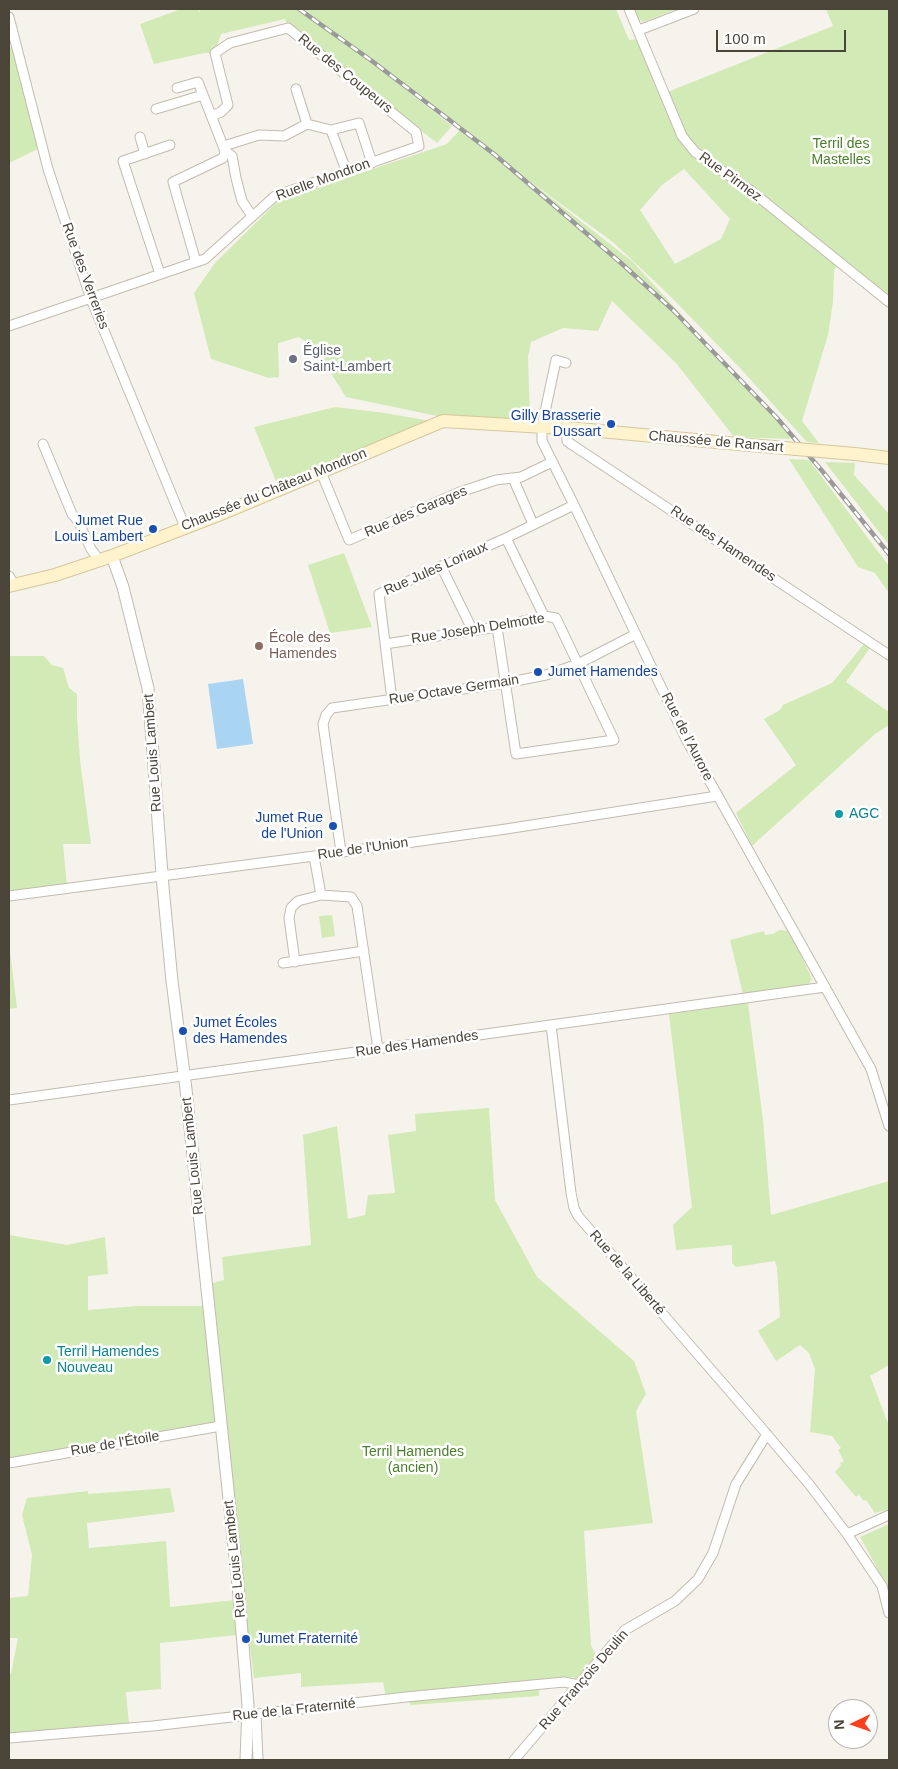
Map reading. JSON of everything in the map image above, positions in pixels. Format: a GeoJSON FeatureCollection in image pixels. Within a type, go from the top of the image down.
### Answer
{"type":"FeatureCollection","features":[{"type":"Feature","properties":{"kind":"main road","name":"Chaussée du Château Mondron"},"geometry":{"type":"LineString","coordinates":[[10,582],[54,575],[112,556],[216,516],[443,421],[542,426]]}},
{"type":"Feature","properties":{"kind":"main road","name":"Chaussée de Ransart"},"geometry":{"type":"LineString","coordinates":[[542,426],[889,458]]}},
{"type":"Feature","properties":{"kind":"street","name":"Rue Pirmez"},"geometry":{"type":"LineString","coordinates":[[628,9],[639,30],[682,136],[695,152],[750,190],[889,302]]}},
{"type":"Feature","properties":{"kind":"street"},"geometry":{"type":"LineString","coordinates":[[639,30],[694,9]]}},
{"type":"Feature","properties":{"kind":"street","name":"Rue des Verreries"},"geometry":{"type":"LineString","coordinates":[[9,17],[48,170],[91,299],[186,527]]}},
{"type":"Feature","properties":{"kind":"street","name":"Rue des Coupeurs"},"geometry":{"type":"LineString","coordinates":[[211,116],[221,112],[228,106],[215,54],[230,43],[288,28],[416,132],[420,146]]}},
{"type":"Feature","properties":{"kind":"street"},"geometry":{"type":"LineString","coordinates":[[177,88],[198,82],[225,150],[232,156],[242,201],[252,216]]}},
{"type":"Feature","properties":{"kind":"street"},"geometry":{"type":"LineString","coordinates":[[296,89],[307,124]]}},
{"type":"Feature","properties":{"kind":"street"},"geometry":{"type":"LineString","coordinates":[[156,109],[203,95]]}},
{"type":"Feature","properties":{"kind":"street"},"geometry":{"type":"LineString","coordinates":[[196,262],[173,182],[223,158],[227,145],[259,135],[284,136],[307,124],[331,130],[359,122],[372,163]]}},
{"type":"Feature","properties":{"kind":"street"},"geometry":{"type":"LineString","coordinates":[[331,130],[346,170]]}},
{"type":"Feature","properties":{"kind":"street"},"geometry":{"type":"LineString","coordinates":[[140,138],[145,154]]}},
{"type":"Feature","properties":{"kind":"street"},"geometry":{"type":"LineString","coordinates":[[160,274],[123,161],[170,145]]}},
{"type":"Feature","properties":{"kind":"street","name":"Ruelle Mondron"},"geometry":{"type":"LineString","coordinates":[[9,326],[205,259],[275,196],[420,146]]}},
{"type":"Feature","properties":{"kind":"street"},"geometry":{"type":"LineString","coordinates":[[542,426],[556,360],[566,363]]}},
{"type":"Feature","properties":{"kind":"street","name":"Rue de l'Aurore"},"geometry":{"type":"LineString","coordinates":[[542,426],[542,441],[686,739],[870,1069],[889,1126]]}},
{"type":"Feature","properties":{"kind":"street","name":"Rue des Hamendes"},"geometry":{"type":"LineString","coordinates":[[567,428],[567,441],[571,444],[889,655]]}},
{"type":"Feature","properties":{"kind":"street"},"geometry":{"type":"LineString","coordinates":[[43,444],[72,514],[78,521],[91,549],[99,560]]}},
{"type":"Feature","properties":{"kind":"street","name":"Rue des Garages"},"geometry":{"type":"LineString","coordinates":[[321,472],[350,540],[460,492],[496,480],[521,477],[552,462]]}},
{"type":"Feature","properties":{"kind":"street"},"geometry":{"type":"LineString","coordinates":[[513,478],[533,524]]}},
{"type":"Feature","properties":{"kind":"street","name":"Rue Jules Loriaux"},"geometry":{"type":"LineString","coordinates":[[392,700],[379,594],[506,538],[574,505]]}},
{"type":"Feature","properties":{"kind":"street"},"geometry":{"type":"LineString","coordinates":[[506,538],[544,616]]}},
{"type":"Feature","properties":{"kind":"street","name":"Rue Louis Lambert"},"geometry":{"type":"LineString","coordinates":[[112,556],[123,587],[148,688],[162,877],[172,980],[252,1715],[246,1760]]}},
{"type":"Feature","properties":{"kind":"street"},"geometry":{"type":"LineString","coordinates":[[441,566],[473,631]]}},
{"type":"Feature","properties":{"kind":"street","name":"Rue Joseph Delmotte"},"geometry":{"type":"LineString","coordinates":[[385,644],[497,628],[544,616],[556,618],[614,740],[516,754],[504,683]]}},
{"type":"Feature","properties":{"kind":"street"},"geometry":{"type":"LineString","coordinates":[[497,628],[504,683]]}},
{"type":"Feature","properties":{"kind":"street","name":"Rue Octave Germain"},"geometry":{"type":"LineString","coordinates":[[341,852],[323,724],[326,715],[332,708],[504,683],[546,675],[578,664],[636,634]]}},
{"type":"Feature","properties":{"kind":"street","name":"Rue de l'Union"},"geometry":{"type":"LineString","coordinates":[[9,896],[314,856],[717,796]]}},
{"type":"Feature","properties":{"kind":"street"},"geometry":{"type":"LineString","coordinates":[[314,856],[321,895]]}},
{"type":"Feature","properties":{"kind":"street"},"geometry":{"type":"LineString","coordinates":[[295,962],[289,918],[291,908],[298,901],[321,895],[351,897],[357,906],[378,1049]]}},
{"type":"Feature","properties":{"kind":"street"},"geometry":{"type":"LineString","coordinates":[[283,963],[364,951]]}},
{"type":"Feature","properties":{"kind":"street","name":"Rue des Hamendes"},"geometry":{"type":"LineString","coordinates":[[9,1100],[825,987]]}},
{"type":"Feature","properties":{"kind":"street","name":"Rue de la Liberté"},"geometry":{"type":"LineString","coordinates":[[551,1025],[571,1193],[578,1216],[767,1434],[847,1534]]}},
{"type":"Feature","properties":{"kind":"street","name":"Rue de l'Étoile"},"geometry":{"type":"LineString","coordinates":[[9,1463],[221,1426]]}},
{"type":"Feature","properties":{"kind":"street","name":"Rue François Deulin"},"geometry":{"type":"LineString","coordinates":[[514,1760],[625,1630],[675,1601],[698,1579],[713,1553],[736,1484],[767,1434]]}},
{"type":"Feature","properties":{"kind":"street"},"geometry":{"type":"LineString","coordinates":[[889,1515],[847,1534],[882,1586],[889,1614]]}},
{"type":"Feature","properties":{"kind":"street","name":"Rue de la Fraternité"},"geometry":{"type":"LineString","coordinates":[[9,1738],[153,1726],[564,1682],[578,1684]]}},
{"type":"Feature","properties":{"kind":"street"},"geometry":{"type":"LineString","coordinates":[[252,1715],[258,1760]]}},
{"type":"Feature","properties":{"kind":"green space","name":"Terril des Mastelles"},"geometry":{"type":"Polygon","coordinates":[[[181,9],[198,9],[201,14],[199,9],[616,9],[629,40],[638,39],[665,93],[833,26],[826,9],[889,9],[889,295],[841,261],[834,270],[833,302],[828,335],[802,421],[819,443],[807,442],[740,368],[668,294],[614,243],[523,176],[633,262],[788,431],[790,439],[734,437],[676,363],[612,301],[598,331],[563,328],[531,342],[528,357],[530,421],[437,416],[346,397],[315,348],[299,337],[278,343],[279,377],[269,378],[211,359],[194,293],[215,263],[278,201],[447,144],[461,129],[387,75],[452,126],[437,143],[288,28],[285,19],[221,34],[217,46],[219,50],[211,53],[154,64],[140,24],[181,9]],[[684,169],[662,185],[640,210],[675,264],[721,239],[730,219],[684,169]]]}},
{"type":"Feature","properties":{"kind":"green space"},"geometry":{"type":"Polygon","coordinates":[[[629,9],[677,9],[643,22],[630,13],[629,9]]]}},
{"type":"Feature","properties":{"kind":"green space"},"geometry":{"type":"Polygon","coordinates":[[[12,47],[42,147],[9,163],[9,48],[12,47]]]}},
{"type":"Feature","properties":{"kind":"green space"},"geometry":{"type":"Polygon","coordinates":[[[335,407],[430,421],[318,468],[276,481],[254,427],[335,407]]]}},
{"type":"Feature","properties":{"kind":"green space"},"geometry":{"type":"Polygon","coordinates":[[[789,459],[809,460],[889,566],[889,593],[875,573],[858,567],[789,459]]]}},
{"type":"Feature","properties":{"kind":"green space"},"geometry":{"type":"Polygon","coordinates":[[[825,462],[855,463],[854,475],[889,514],[889,545],[825,462]]]}},
{"type":"Feature","properties":{"kind":"green space"},"geometry":{"type":"Polygon","coordinates":[[[344,553],[372,627],[330,633],[308,565],[344,553]]]}},
{"type":"Feature","properties":{"kind":"green space"},"geometry":{"type":"Polygon","coordinates":[[[864,644],[870,648],[846,682],[889,712],[889,725],[875,734],[752,846],[736,813],[796,765],[764,719],[780,710],[783,705],[832,683],[864,644]]]}},
{"type":"Feature","properties":{"kind":"green space"},"geometry":{"type":"Polygon","coordinates":[[[9,656],[44,656],[52,665],[63,668],[69,688],[77,694],[80,760],[91,844],[63,844],[67,888],[9,896],[9,656]]]}},
{"type":"Feature","properties":{"kind":"green space"},"geometry":{"type":"Polygon","coordinates":[[[332,915],[335,936],[322,938],[319,916],[332,915]]]}},
{"type":"Feature","properties":{"kind":"green space"},"geometry":{"type":"Polygon","coordinates":[[[780,930],[790,931],[812,979],[808,985],[743,994],[730,940],[764,931],[765,935],[773,934],[780,930]]]}},
{"type":"Feature","properties":{"kind":"green space"},"geometry":{"type":"Polygon","coordinates":[[[9,942],[17,1008],[9,1009],[9,942]]]}},
{"type":"Feature","properties":{"kind":"green space"},"geometry":{"type":"Polygon","coordinates":[[[748,1003],[763,1120],[771,1215],[889,1181],[889,1365],[870,1376],[889,1426],[889,1509],[875,1513],[866,1500],[864,1501],[859,1495],[856,1497],[835,1472],[841,1465],[840,1463],[844,1461],[838,1450],[841,1448],[832,1436],[810,1432],[815,1369],[809,1353],[800,1345],[776,1361],[758,1331],[780,1317],[775,1261],[736,1267],[732,1263],[732,1245],[676,1250],[673,1225],[692,1207],[669,1014],[748,1003]]]}},
{"type":"Feature","properties":{"kind":"green space","name":"Terril Hamendes (ancien)"},"geometry":{"type":"Polygon","coordinates":[[[489,1108],[495,1200],[537,1277],[634,1361],[646,1394],[636,1411],[653,1523],[584,1531],[591,1645],[597,1658],[579,1681],[573,1677],[530,1682],[531,1687],[539,1690],[539,1696],[410,1705],[409,1695],[386,1697],[383,1682],[301,1687],[301,1673],[254,1678],[249,1637],[246,1633],[223,1415],[212,1425],[189,1434],[9,1467],[9,1235],[67,1245],[105,1237],[108,1274],[88,1276],[88,1310],[138,1306],[209,1306],[209,1284],[224,1280],[222,1257],[311,1245],[303,1135],[337,1126],[348,1219],[365,1215],[368,1195],[395,1193],[388,1135],[416,1131],[415,1114],[489,1108]]]}},
{"type":"Feature","properties":{"kind":"green space"},"geometry":{"type":"Polygon","coordinates":[[[170,1488],[175,1512],[87,1523],[89,1548],[166,1541],[170,1607],[235,1600],[238,1635],[160,1643],[161,1689],[126,1692],[129,1725],[9,1736],[9,1674],[11,1674],[18,1638],[9,1638],[9,1598],[28,1596],[32,1555],[22,1515],[27,1498],[88,1491],[88,1494],[170,1488]]]}},
{"type":"Feature","properties":{"kind":"green space"},"geometry":{"type":"Polygon","coordinates":[[[889,1524],[889,1600],[876,1566],[860,1537],[889,1524]]]}},
{"type":"Feature","properties":{"kind":"water"},"geometry":{"type":"Polygon","coordinates":[[[243,679],[253,744],[217,749],[208,684],[243,679]]]}},
{"type":"Feature","properties":{"kind":"railway"},"geometry":{"type":"LineString","coordinates":[[299,9],[372,61],[494,154],[674,311],[777,418],[889,554]]}},
{"type":"Feature","properties":{"kind":"place","name":"Église Saint-Lambert"},"geometry":{"type":"Point","coordinates":[293,359]}},
{"type":"Feature","properties":{"kind":"place","name":"Gilly Brasserie Dussart"},"geometry":{"type":"Point","coordinates":[611,424]}},
{"type":"Feature","properties":{"kind":"place","name":"Jumet Rue Louis Lambert"},"geometry":{"type":"Point","coordinates":[153,529]}},
{"type":"Feature","properties":{"kind":"place","name":"École des Hamendes"},"geometry":{"type":"Point","coordinates":[259,646]}},
{"type":"Feature","properties":{"kind":"place","name":"Jumet Hamendes"},"geometry":{"type":"Point","coordinates":[538,672]}},
{"type":"Feature","properties":{"kind":"place","name":"AGC"},"geometry":{"type":"Point","coordinates":[839,814]}},
{"type":"Feature","properties":{"kind":"place","name":"Jumet Rue de l'Union"},"geometry":{"type":"Point","coordinates":[333,826]}},
{"type":"Feature","properties":{"kind":"place","name":"Jumet Écoles des Hamendes"},"geometry":{"type":"Point","coordinates":[183,1031]}},
{"type":"Feature","properties":{"kind":"place","name":"Terril Hamendes Nouveau"},"geometry":{"type":"Point","coordinates":[47,1360]}},
{"type":"Feature","properties":{"kind":"place","name":"Jumet Fraternité"},"geometry":{"type":"Point","coordinates":[246,1639]}}]}
